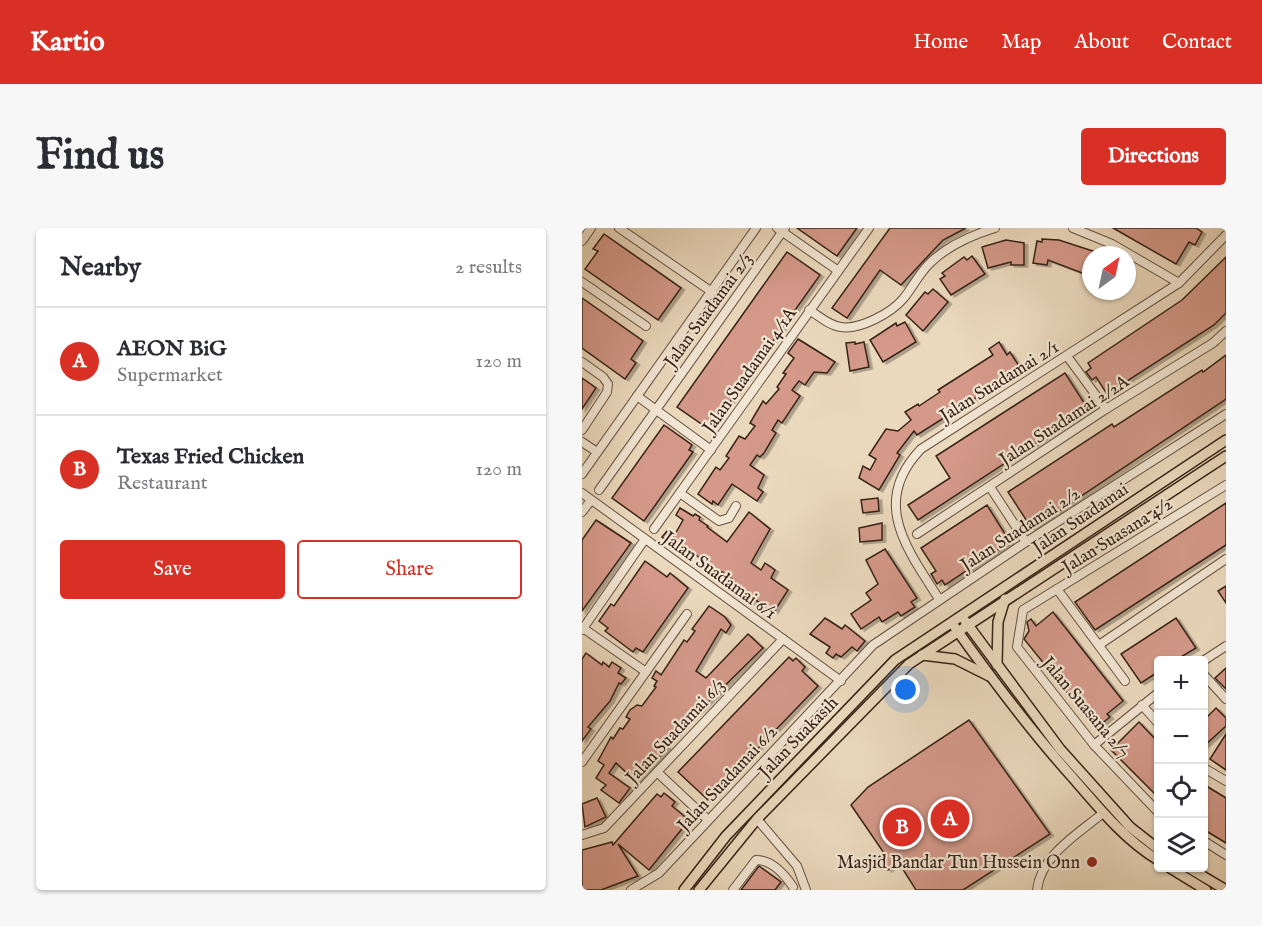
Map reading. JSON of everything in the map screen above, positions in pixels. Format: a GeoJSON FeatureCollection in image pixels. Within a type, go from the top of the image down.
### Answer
{"type":"FeatureCollection","features":[{"type":"Feature","properties":{"kind":"main road","name":"Jalan Suadamai"},"geometry":{"type":"LineString","coordinates":[[954,627],[1226,440]]}},
{"type":"Feature","properties":{"kind":"main road","name":"Jalan Suadamai"},"geometry":{"type":"LineString","coordinates":[[964,620],[1005,599],[1226,456]]}},
{"type":"Feature","properties":{"kind":"main road"},"geometry":{"type":"LineString","coordinates":[[997,665],[998,622],[1005,599]]}},
{"type":"Feature","properties":{"kind":"main road"},"geometry":{"type":"LineString","coordinates":[[964,620],[1060,749],[1130,827],[1154,846]]}},
{"type":"Feature","properties":{"kind":"main road"},"geometry":{"type":"LineString","coordinates":[[954,627],[1051,754],[1103,813],[1136,844],[1154,857]]}},
{"type":"Feature","properties":{"kind":"main road","name":"Jalan Suakasih"},"geometry":{"type":"LineString","coordinates":[[699,890],[757,819],[897,674],[954,627]]}},
{"type":"Feature","properties":{"kind":"main road","name":"Jalan Suakasih"},"geometry":{"type":"LineString","coordinates":[[684,890],[726,836],[886,669],[906,651],[954,627]]}},
{"type":"Feature","properties":{"kind":"main road"},"geometry":{"type":"LineString","coordinates":[[922,655],[955,659],[994,679]]}},
{"type":"Feature","properties":{"kind":"main road"},"geometry":{"type":"LineString","coordinates":[[1178,872],[1206,890]]}},
{"type":"Feature","properties":{"kind":"main road"},"geometry":{"type":"LineString","coordinates":[[1197,872],[1226,890]]}},
{"type":"Feature","properties":{"kind":"street"},"geometry":{"type":"LineString","coordinates":[[582,241],[591,228]]}},
{"type":"Feature","properties":{"kind":"street"},"geometry":{"type":"LineString","coordinates":[[619,228],[712,292]]}},
{"type":"Feature","properties":{"kind":"street"},"geometry":{"type":"LineString","coordinates":[[582,474],[756,228]]}},
{"type":"Feature","properties":{"kind":"street","name":"Jalan Suadamai 4/1A"},"geometry":{"type":"LineString","coordinates":[[654,530],[869,228]]}},
{"type":"Feature","properties":{"kind":"street"},"geometry":{"type":"LineString","coordinates":[[809,310],[840,327],[850,327],[873,319],[900,301],[918,275],[943,252],[968,238],[995,228]]}},
{"type":"Feature","properties":{"kind":"street"},"geometry":{"type":"LineString","coordinates":[[1073,228],[1112,244],[1179,283]]}},
{"type":"Feature","properties":{"kind":"street"},"geometry":{"type":"LineString","coordinates":[[782,229],[837,270]]}},
{"type":"Feature","properties":{"kind":"street","name":"Jalan Suadamai 2/3"},"geometry":{"type":"LineString","coordinates":[[599,490],[782,229]]}},
{"type":"Feature","properties":{"kind":"street","name":"Jalan Suadamai 2/1"},"geometry":{"type":"LineString","coordinates":[[939,599],[898,530],[897,487],[906,467],[921,448],[1179,283],[1226,235]]}},
{"type":"Feature","properties":{"kind":"street"},"geometry":{"type":"LineString","coordinates":[[582,282],[646,326]]}},
{"type":"Feature","properties":{"kind":"street","name":"Jalan Suadamai 2/2A"},"geometry":{"type":"LineString","coordinates":[[917,534],[1106,409],[1213,343],[1226,331]]}},
{"type":"Feature","properties":{"kind":"street"},"geometry":{"type":"LineString","coordinates":[[1067,356],[1106,409]]}},
{"type":"Feature","properties":{"kind":"street"},"geometry":{"type":"LineString","coordinates":[[582,362],[603,376],[608,384],[607,392],[582,430]]}},
{"type":"Feature","properties":{"kind":"street"},"geometry":{"type":"LineString","coordinates":[[637,396],[711,450]]}},
{"type":"Feature","properties":{"kind":"street","name":"Jalan Suadamai 2/2"},"geometry":{"type":"LineString","coordinates":[[841,681],[873,645],[939,599],[1226,414]]}},
{"type":"Feature","properties":{"kind":"street"},"geometry":{"type":"LineString","coordinates":[[582,442],[597,452]]}},
{"type":"Feature","properties":{"kind":"street","name":"Jalan Suasana 4/2"},"geometry":{"type":"LineString","coordinates":[[1023,610],[1226,485]]}},
{"type":"Feature","properties":{"kind":"street"},"geometry":{"type":"LineString","coordinates":[[990,487],[1026,542]]}},
{"type":"Feature","properties":{"kind":"street"},"geometry":{"type":"LineString","coordinates":[[680,493],[719,520],[729,518],[736,506]]}},
{"type":"Feature","properties":{"kind":"street","name":"Jalan Suadamai 6/1"},"geometry":{"type":"LineString","coordinates":[[582,494],[841,681]]}},
{"type":"Feature","properties":{"kind":"street"},"geometry":{"type":"LineString","coordinates":[[582,512],[591,500]]}},
{"type":"Feature","properties":{"kind":"street"},"geometry":{"type":"LineString","coordinates":[[645,539],[583,629],[646,672]]}},
{"type":"Feature","properties":{"kind":"street"},"geometry":{"type":"LineString","coordinates":[[1099,645],[1226,559]]}},
{"type":"Feature","properties":{"kind":"street"},"geometry":{"type":"LineString","coordinates":[[1057,589],[1125,681]]}},
{"type":"Feature","properties":{"kind":"street","name":"Jalan Suasana 2/7"},"geometry":{"type":"LineString","coordinates":[[1023,610],[1017,647],[1094,745],[1154,808]]}},
{"type":"Feature","properties":{"kind":"street"},"geometry":{"type":"LineString","coordinates":[[582,762],[687,614]]}},
{"type":"Feature","properties":{"kind":"street","name":"Jalan Suadamai 6/3"},"geometry":{"type":"LineString","coordinates":[[582,835],[604,828],[783,639]]}},
{"type":"Feature","properties":{"kind":"street"},"geometry":{"type":"LineString","coordinates":[[1208,657],[1226,646]]}},
{"type":"Feature","properties":{"kind":"street"},"geometry":{"type":"LineString","coordinates":[[1208,680],[1226,699]]}},
{"type":"Feature","properties":{"kind":"street","name":"Jalan Suadamai 6/2"},"geometry":{"type":"LineString","coordinates":[[631,890],[660,873],[707,819],[841,681]]}},
{"type":"Feature","properties":{"kind":"street"},"geometry":{"type":"LineString","coordinates":[[1094,745],[1154,696]]}},
{"type":"Feature","properties":{"kind":"street"},"geometry":{"type":"LineString","coordinates":[[1142,705],[1154,718]]}},
{"type":"Feature","properties":{"kind":"street"},"geometry":{"type":"LineString","coordinates":[[1208,771],[1226,781]]}},
{"type":"Feature","properties":{"kind":"street"},"geometry":{"type":"LineString","coordinates":[[657,772],[707,819]]}},
{"type":"Feature","properties":{"kind":"street"},"geometry":{"type":"LineString","coordinates":[[1037,890],[1040,875],[1049,860],[1103,813]]}},
{"type":"Feature","properties":{"kind":"street"},"geometry":{"type":"LineString","coordinates":[[733,890],[756,860],[763,860],[783,872],[792,889],[805,887],[797,866],[757,819]]}},
{"type":"Feature","properties":{"kind":"street"},"geometry":{"type":"LineString","coordinates":[[1208,844],[1226,855]]}},
{"type":"Feature","properties":{"kind":"building"},"geometry":{"type":"Polygon","coordinates":[[[797,228],[857,228],[837,256],[797,228]]]}},
{"type":"Feature","properties":{"kind":"building"},"geometry":{"type":"Polygon","coordinates":[[[890,228],[966,228],[943,240],[901,285],[880,270],[847,318],[832,308],[890,228]]]}},
{"type":"Feature","properties":{"kind":"building"},"geometry":{"type":"Polygon","coordinates":[[[1113,228],[1196,228],[1202,232],[1195,245],[1189,242],[1176,264],[1113,228]]]}},
{"type":"Feature","properties":{"kind":"building"},"geometry":{"type":"Polygon","coordinates":[[[604,234],[681,288],[658,320],[585,269],[598,251],[593,249],[604,234]]]}},
{"type":"Feature","properties":{"kind":"building"},"geometry":{"type":"Polygon","coordinates":[[[1042,239],[1059,240],[1082,248],[1082,273],[1048,260],[1047,265],[1033,263],[1037,241],[1042,242],[1042,239]]]}},
{"type":"Feature","properties":{"kind":"building"},"geometry":{"type":"Polygon","coordinates":[[[1006,240],[1024,243],[1024,265],[1011,265],[1011,262],[988,268],[982,247],[1006,240]]]}},
{"type":"Feature","properties":{"kind":"building"},"geometry":{"type":"Polygon","coordinates":[[[787,252],[820,275],[710,430],[677,407],[787,252]]]}},
{"type":"Feature","properties":{"kind":"building"},"geometry":{"type":"Polygon","coordinates":[[[972,256],[985,274],[951,295],[940,279],[945,276],[942,273],[964,257],[967,260],[972,256]]]}},
{"type":"Feature","properties":{"kind":"building"},"geometry":{"type":"Polygon","coordinates":[[[1226,257],[1226,313],[1214,325],[1107,394],[1096,377],[1092,380],[1086,372],[1091,368],[1088,363],[1182,300],[1226,257]]]}},
{"type":"Feature","properties":{"kind":"building"},"geometry":{"type":"Polygon","coordinates":[[[933,289],[948,302],[923,331],[906,315],[925,292],[928,294],[933,289]]]}},
{"type":"Feature","properties":{"kind":"building"},"geometry":{"type":"Polygon","coordinates":[[[582,298],[643,341],[631,359],[636,363],[625,379],[582,348],[582,298]]]}},
{"type":"Feature","properties":{"kind":"building"},"geometry":{"type":"Polygon","coordinates":[[[905,322],[916,342],[883,362],[870,340],[896,323],[897,326],[905,322]]]}},
{"type":"Feature","properties":{"kind":"building"},"geometry":{"type":"Polygon","coordinates":[[[798,339],[835,362],[827,373],[814,372],[805,385],[799,381],[792,390],[800,396],[782,423],[778,420],[772,430],[776,433],[764,453],[760,457],[757,455],[750,465],[764,475],[758,488],[763,492],[757,501],[732,484],[718,505],[713,501],[712,504],[698,494],[716,467],[720,470],[729,458],[726,456],[739,436],[745,439],[755,426],[750,423],[763,401],[766,404],[779,389],[777,387],[786,374],[783,373],[794,358],[788,353],[798,339]]]}},
{"type":"Feature","properties":{"kind":"building"},"geometry":{"type":"Polygon","coordinates":[[[855,342],[855,344],[864,342],[869,367],[850,371],[846,343],[855,342]]]}},
{"type":"Feature","properties":{"kind":"building"},"geometry":{"type":"Polygon","coordinates":[[[999,342],[1007,355],[1010,352],[1021,369],[917,435],[914,431],[897,453],[900,455],[879,490],[859,478],[863,466],[870,470],[876,459],[869,455],[886,429],[898,431],[911,420],[905,412],[918,404],[919,406],[940,392],[938,390],[993,355],[989,349],[999,342]]]}},
{"type":"Feature","properties":{"kind":"building"},"geometry":{"type":"Polygon","coordinates":[[[1226,355],[1226,399],[1032,529],[1008,492],[1112,424],[1114,427],[1202,370],[1203,372],[1226,355]]]}},
{"type":"Feature","properties":{"kind":"building"},"geometry":{"type":"Polygon","coordinates":[[[1065,373],[1088,409],[918,520],[908,505],[950,478],[936,456],[1065,373]]]}},
{"type":"Feature","properties":{"kind":"building"},"geometry":{"type":"Polygon","coordinates":[[[582,378],[596,388],[582,409],[582,378]]]}},
{"type":"Feature","properties":{"kind":"building"},"geometry":{"type":"Polygon","coordinates":[[[664,425],[692,445],[689,450],[693,452],[644,521],[612,498],[664,425]]]}},
{"type":"Feature","properties":{"kind":"building"},"geometry":{"type":"Polygon","coordinates":[[[878,498],[879,511],[863,513],[861,500],[878,498]]]}},
{"type":"Feature","properties":{"kind":"building"},"geometry":{"type":"Polygon","coordinates":[[[1226,503],[1226,545],[1095,630],[1075,602],[1226,503]]]}},
{"type":"Feature","properties":{"kind":"building"},"geometry":{"type":"Polygon","coordinates":[[[987,505],[1010,542],[945,585],[942,580],[937,584],[931,574],[936,571],[921,548],[987,505]]]}},
{"type":"Feature","properties":{"kind":"building"},"geometry":{"type":"Polygon","coordinates":[[[680,508],[693,516],[695,514],[700,517],[699,520],[727,542],[749,512],[770,529],[751,563],[761,570],[765,563],[775,570],[771,578],[788,590],[774,612],[754,599],[751,603],[739,597],[743,591],[730,582],[732,579],[722,572],[721,575],[691,551],[688,555],[662,537],[667,531],[674,536],[683,520],[676,515],[680,508]]]}},
{"type":"Feature","properties":{"kind":"building"},"geometry":{"type":"Polygon","coordinates":[[[596,520],[631,543],[582,611],[582,540],[596,520]]]}},
{"type":"Feature","properties":{"kind":"building"},"geometry":{"type":"Polygon","coordinates":[[[882,523],[882,540],[860,542],[859,528],[882,523]]]}},
{"type":"Feature","properties":{"kind":"building"},"geometry":{"type":"Polygon","coordinates":[[[885,549],[917,598],[911,602],[915,607],[901,616],[898,612],[882,622],[879,617],[861,629],[851,614],[871,600],[866,593],[878,584],[866,560],[885,549]]]}},
{"type":"Feature","properties":{"kind":"building"},"geometry":{"type":"Polygon","coordinates":[[[645,561],[667,577],[670,573],[688,588],[643,652],[636,648],[633,652],[605,631],[608,628],[599,621],[611,604],[614,606],[645,561]]]}},
{"type":"Feature","properties":{"kind":"building"},"geometry":{"type":"Polygon","coordinates":[[[1226,586],[1226,603],[1218,591],[1226,586]]]}},
{"type":"Feature","properties":{"kind":"building"},"geometry":{"type":"Polygon","coordinates":[[[709,606],[725,617],[731,625],[726,633],[721,629],[696,671],[706,678],[748,634],[763,648],[688,722],[666,746],[668,748],[635,781],[616,763],[609,773],[630,788],[619,803],[601,790],[606,785],[596,778],[604,765],[598,761],[611,737],[613,739],[630,719],[626,717],[630,710],[637,705],[642,706],[656,687],[654,686],[657,681],[652,678],[656,671],[661,675],[684,640],[687,642],[695,631],[692,629],[709,606]]]}},
{"type":"Feature","properties":{"kind":"building"},"geometry":{"type":"Polygon","coordinates":[[[1053,612],[1123,701],[1107,714],[1110,717],[1096,728],[1024,639],[1029,631],[1027,622],[1031,619],[1036,626],[1053,612]]]}},
{"type":"Feature","properties":{"kind":"building"},"geometry":{"type":"Polygon","coordinates":[[[825,618],[842,629],[845,625],[865,641],[857,651],[852,647],[841,657],[836,654],[833,658],[826,653],[830,647],[810,634],[825,618]]]}},
{"type":"Feature","properties":{"kind":"building"},"geometry":{"type":"Polygon","coordinates":[[[1176,618],[1196,648],[1183,656],[1154,656],[1154,675],[1141,683],[1121,654],[1176,618]]]}},
{"type":"Feature","properties":{"kind":"building"},"geometry":{"type":"Polygon","coordinates":[[[586,653],[602,665],[603,662],[609,667],[612,662],[621,668],[618,673],[626,678],[621,684],[619,683],[610,701],[588,727],[591,729],[582,741],[582,659],[586,653]]]}},
{"type":"Feature","properties":{"kind":"building"},"geometry":{"type":"Polygon","coordinates":[[[789,657],[793,661],[796,658],[805,667],[802,671],[818,686],[708,800],[678,772],[789,657]]]}},
{"type":"Feature","properties":{"kind":"building"},"geometry":{"type":"Polygon","coordinates":[[[1226,668],[1226,689],[1215,678],[1226,668]]]}},
{"type":"Feature","properties":{"kind":"building"},"geometry":{"type":"Polygon","coordinates":[[[1216,708],[1226,718],[1226,726],[1208,742],[1208,716],[1216,708]]]}},
{"type":"Feature","properties":{"kind":"building"},"geometry":{"type":"Polygon","coordinates":[[[969,720],[1050,834],[963,890],[916,890],[899,863],[888,870],[879,857],[884,853],[851,805],[868,787],[969,720]]]}},
{"type":"Feature","properties":{"kind":"building"},"geometry":{"type":"Polygon","coordinates":[[[1139,722],[1154,738],[1154,793],[1111,750],[1139,722]]]}},
{"type":"Feature","properties":{"kind":"building"},"geometry":{"type":"Polygon","coordinates":[[[1226,734],[1226,770],[1210,759],[1226,734]]]}},
{"type":"Feature","properties":{"kind":"building"},"geometry":{"type":"Polygon","coordinates":[[[1208,787],[1226,798],[1226,843],[1208,832],[1208,787]]]}},
{"type":"Feature","properties":{"kind":"building"},"geometry":{"type":"Polygon","coordinates":[[[664,793],[675,802],[672,806],[689,820],[649,870],[618,844],[638,876],[601,890],[582,890],[582,850],[612,842],[613,845],[657,794],[661,797],[664,793]]]}},
{"type":"Feature","properties":{"kind":"building"},"geometry":{"type":"Polygon","coordinates":[[[597,798],[606,817],[585,827],[582,804],[597,798]]]}},
{"type":"Feature","properties":{"kind":"building"},"geometry":{"type":"Polygon","coordinates":[[[759,866],[781,882],[775,890],[741,890],[759,866]]]}},
{"type":"Feature","properties":{"kind":"place","name":"AEON BiG"},"geometry":{"type":"Point","coordinates":[950,819]}},
{"type":"Feature","properties":{"kind":"place","name":"Texas Fried Chicken"},"geometry":{"type":"Point","coordinates":[902,827]}},
{"type":"Feature","properties":{"kind":"place","name":"Masjid Bandar Tun Hussein Onn"},"geometry":{"type":"Point","coordinates":[1092,862]}}]}
